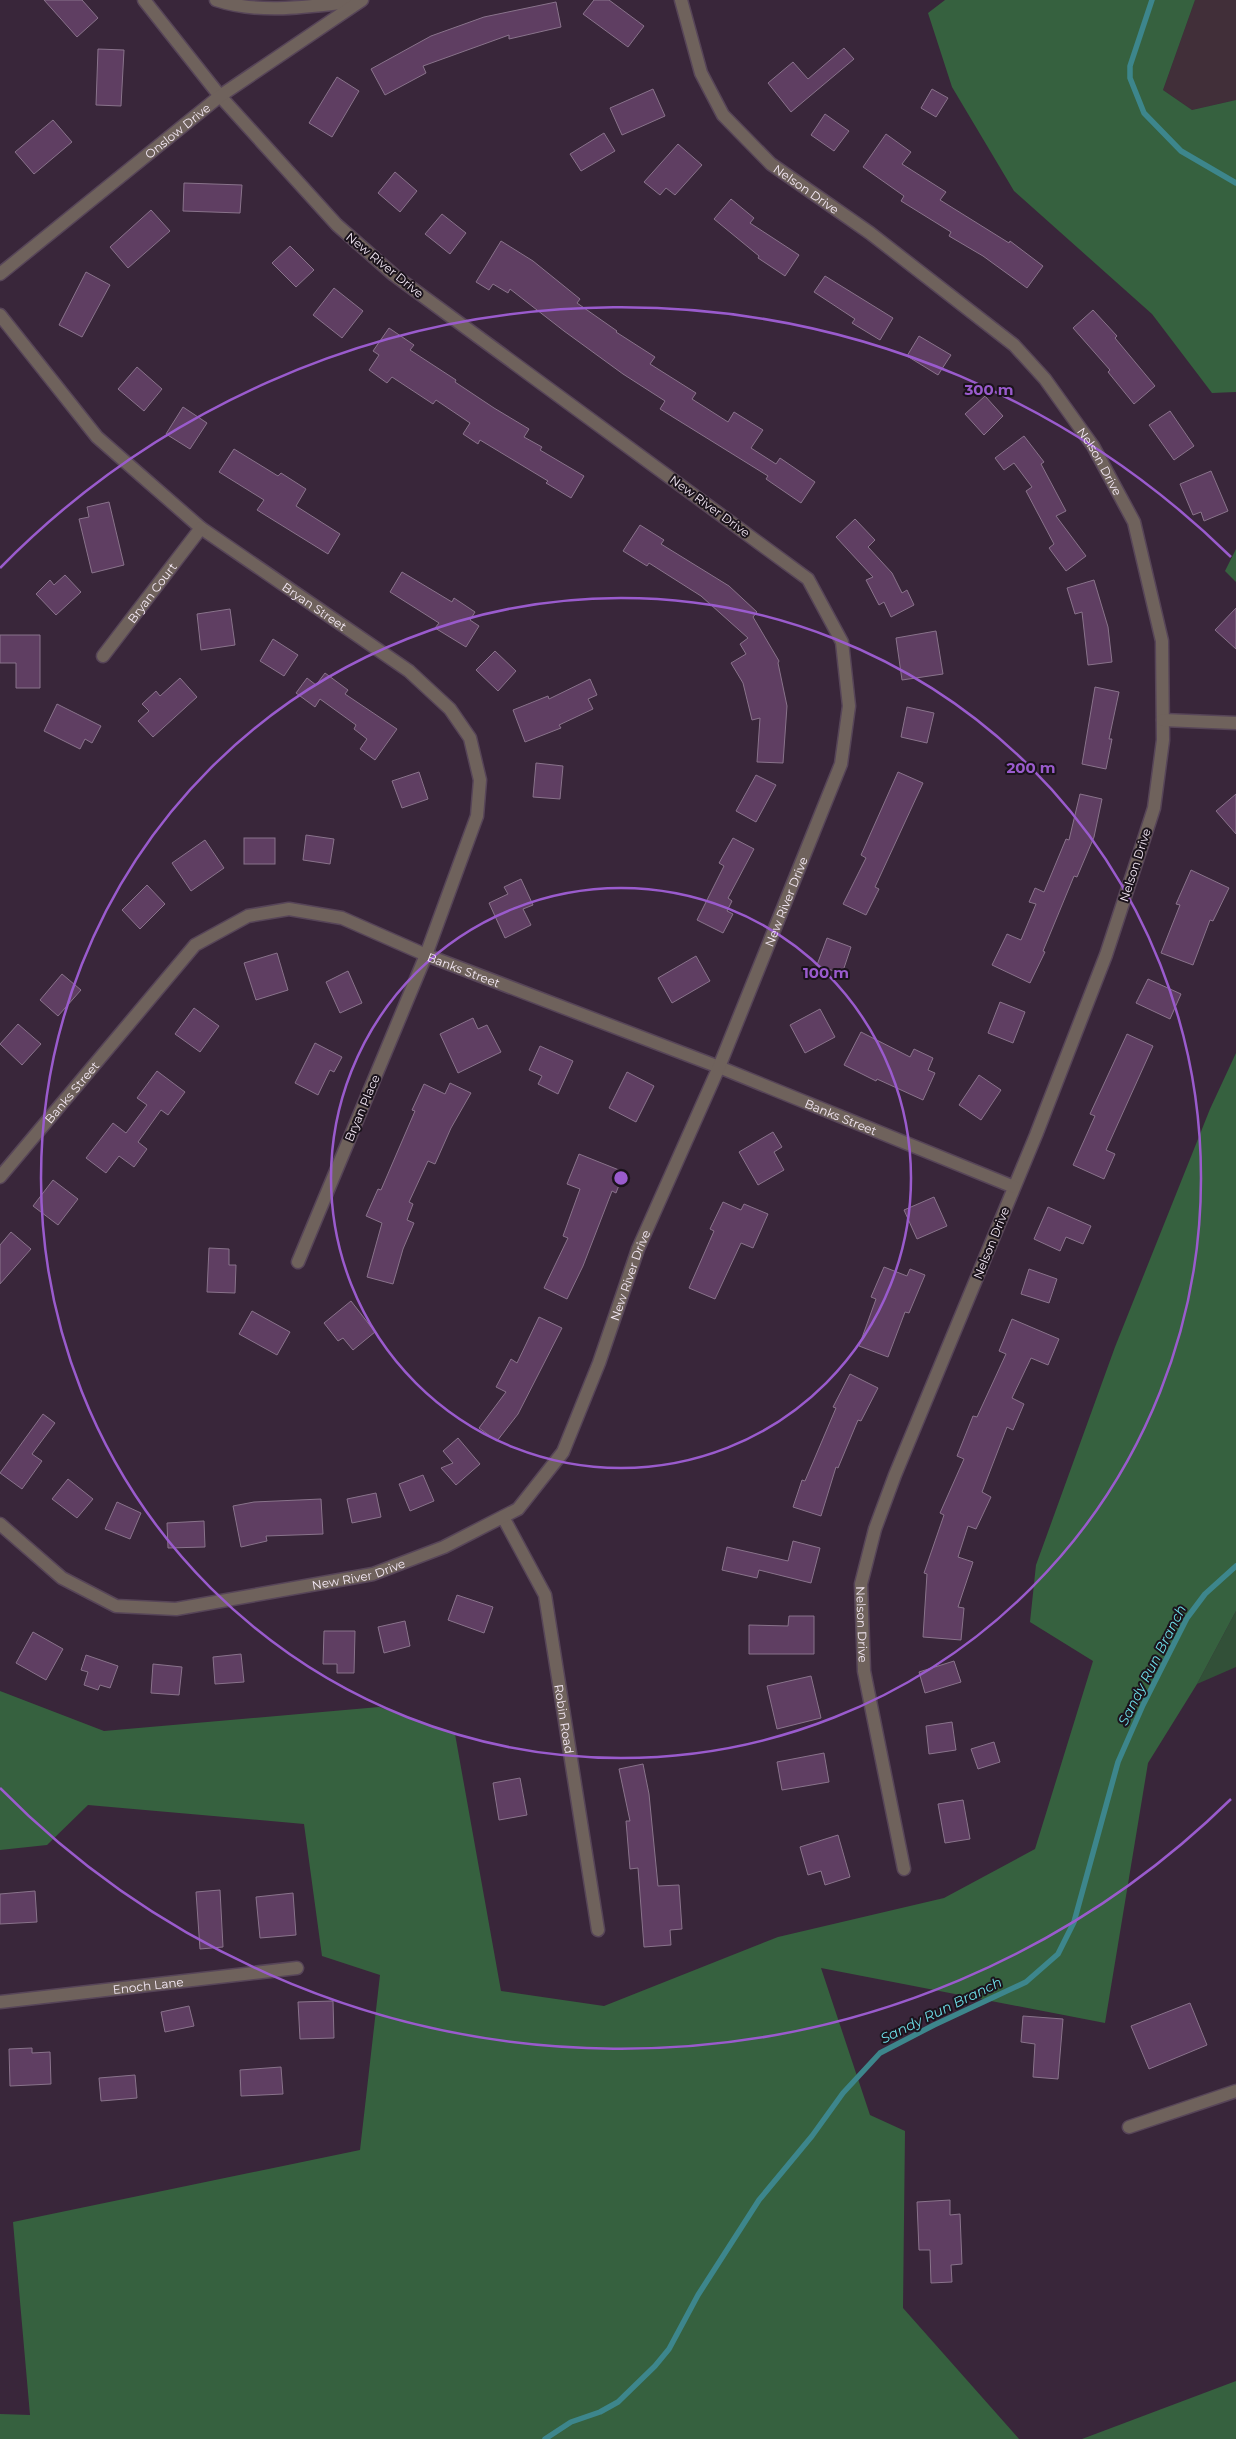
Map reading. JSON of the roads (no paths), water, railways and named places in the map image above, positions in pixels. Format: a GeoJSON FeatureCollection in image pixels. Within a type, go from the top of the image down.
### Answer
{"type":"FeatureCollection","features":[{"type":"Feature","properties":{"kind":"street","name":"New River Drive"},"geometry":{"type":"LineString","coordinates":[[0,1524],[62,1578],[116,1606],[176,1609],[373,1574],[444,1548],[518,1509],[564,1452],[599,1362],[638,1249],[719,1067],[841,764],[849,706],[842,642],[808,579],[394,275],[337,225],[220,96],[144,0]]}},
{"type":"Feature","properties":{"kind":"street"},"geometry":{"type":"LineString","coordinates":[[216,0],[229,4],[287,8],[361,0]]}},
{"type":"Feature","properties":{"kind":"street","name":"Onslow Drive"},"geometry":{"type":"LineString","coordinates":[[0,274],[220,96],[361,0]]}},
{"type":"Feature","properties":{"kind":"street","name":"Nelson Drive"},"geometry":{"type":"LineString","coordinates":[[682,0],[702,73],[723,116],[770,164],[870,233],[1014,345],[1044,379],[1093,446],[1134,522],[1162,641],[1163,740],[1154,808],[1106,955],[1014,1187],[894,1475],[875,1529],[861,1584],[864,1671],[904,1869]]}},
{"type":"Feature","properties":{"kind":"street","name":"Bryan Street"},"geometry":{"type":"LineString","coordinates":[[0,315],[97,437],[200,528],[409,671],[450,710],[470,738],[480,780],[477,816],[426,955]]}},
{"type":"Feature","properties":{"kind":"street","name":"Bryan Court"},"geometry":{"type":"LineString","coordinates":[[103,656],[200,528]]}},
{"type":"Feature","properties":{"kind":"street"},"geometry":{"type":"LineString","coordinates":[[1163,720],[1236,723]]}},
{"type":"Feature","properties":{"kind":"street","name":"Banks Street"},"geometry":{"type":"LineString","coordinates":[[0,1177],[195,945],[248,916],[289,909],[342,918],[426,955],[719,1067],[1014,1187]]}},
{"type":"Feature","properties":{"kind":"street","name":"Bryan Place"},"geometry":{"type":"LineString","coordinates":[[298,1262],[426,955]]}},
{"type":"Feature","properties":{"kind":"street","name":"Robin Road"},"geometry":{"type":"LineString","coordinates":[[503,1517],[545,1595],[598,1930]]}},
{"type":"Feature","properties":{"kind":"street","name":"Enoch Lane"},"geometry":{"type":"LineString","coordinates":[[0,2002],[296,1968]]}},
{"type":"Feature","properties":{"kind":"street"},"geometry":{"type":"LineString","coordinates":[[1129,2127],[1236,2091]]}},
{"type":"Feature","properties":{"kind":"waterway","name":"Sandy Run Branch"},"geometry":{"type":"LineString","coordinates":[[1152,0],[1130,66],[1130,78],[1144,113],[1181,151],[1236,183]]}},
{"type":"Feature","properties":{"kind":"waterway","name":"Sandy Run Branch"},"geometry":{"type":"LineString","coordinates":[[545,2439],[571,2422],[600,2412],[618,2402],[655,2366],[669,2349],[698,2295],[759,2200],[812,2136],[843,2093],[880,2053],[934,2025],[1026,1982],[1058,1954],[1074,1922],[1118,1762],[1143,1705],[1187,1618],[1205,1594],[1236,1566]]}}]}
